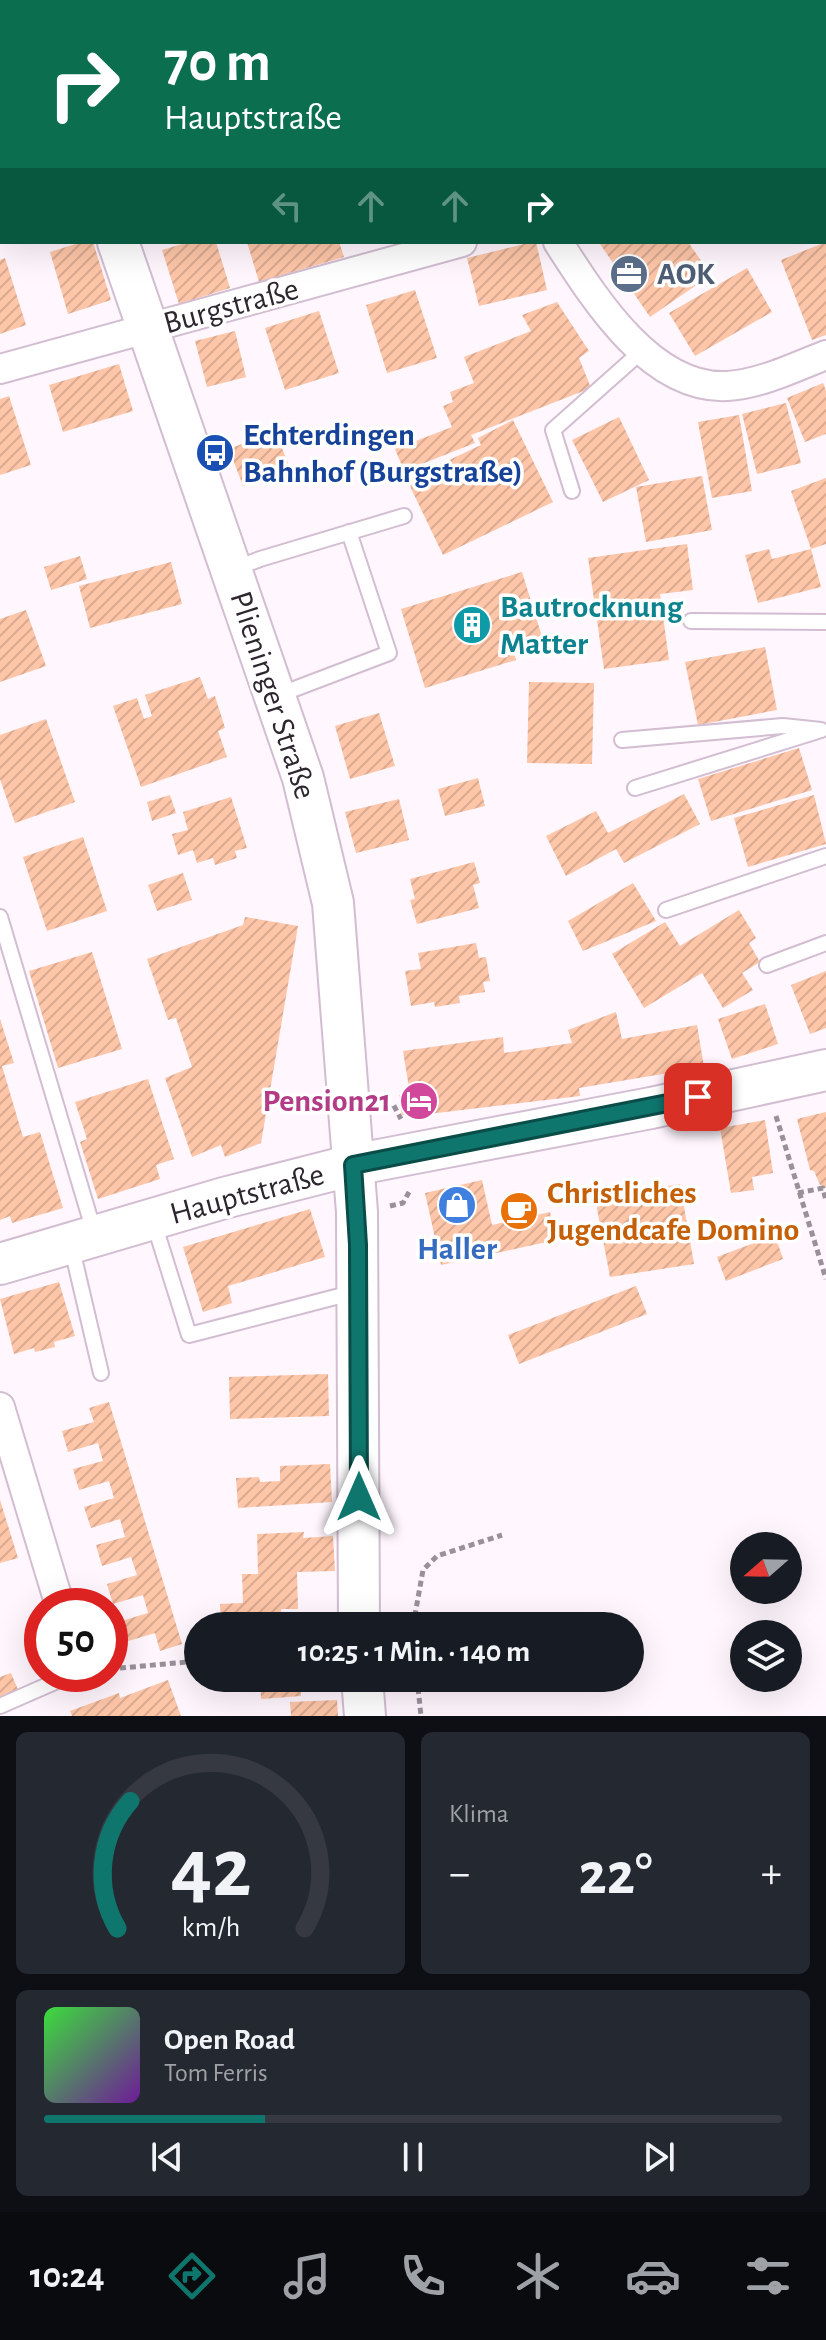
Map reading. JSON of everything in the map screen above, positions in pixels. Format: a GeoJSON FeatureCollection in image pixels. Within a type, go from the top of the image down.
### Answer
{"type":"FeatureCollection","features":[{"type":"Feature","properties":{"kind":"main road","name":"Plieninger Straße"},"geometry":{"type":"LineString","coordinates":[[119,244],[303,778],[333,903],[353,1165],[358,1291],[359,1612]]}},
{"type":"Feature","properties":{"kind":"main road","name":"Hauptstraße"},"geometry":{"type":"LineString","coordinates":[[0,1264],[353,1165],[651,1108],[826,1070]]}},
{"type":"Feature","properties":{"kind":"main road"},"geometry":{"type":"LineString","coordinates":[[363,1692],[365,1716]]}},
{"type":"Feature","properties":{"kind":"street","name":"Burgstraße"},"geometry":{"type":"LineString","coordinates":[[0,369],[455,244]]}},
{"type":"Feature","properties":{"kind":"street"},"geometry":{"type":"LineString","coordinates":[[559,244],[609,314],[643,350],[676,375],[699,384],[727,386],[759,379],[826,355]]}},
{"type":"Feature","properties":{"kind":"street"},"geometry":{"type":"LineString","coordinates":[[0,1407],[55,1588]]}},
{"type":"Feature","properties":{"kind":"lane"},"geometry":{"type":"LineString","coordinates":[[572,491],[553,430],[643,350]]}},
{"type":"Feature","properties":{"kind":"lane"},"geometry":{"type":"LineString","coordinates":[[231,570],[404,516]]}},
{"type":"Feature","properties":{"kind":"lane"},"geometry":{"type":"LineString","coordinates":[[276,696],[389,653],[349,532]]}},
{"type":"Feature","properties":{"kind":"lane"},"geometry":{"type":"LineString","coordinates":[[691,621],[826,622]]}},
{"type":"Feature","properties":{"kind":"lane"},"geometry":{"type":"LineString","coordinates":[[622,740],[783,726],[823,730]]}},
{"type":"Feature","properties":{"kind":"lane"},"geometry":{"type":"LineString","coordinates":[[635,788],[823,730]]}},
{"type":"Feature","properties":{"kind":"lane"},"geometry":{"type":"LineString","coordinates":[[666,910],[826,856]]}},
{"type":"Feature","properties":{"kind":"lane"},"geometry":{"type":"LineString","coordinates":[[0,917],[83,1241],[101,1373]]}},
{"type":"Feature","properties":{"kind":"lane"},"geometry":{"type":"LineString","coordinates":[[767,965],[826,943]]}},
{"type":"Feature","properties":{"kind":"lane"},"geometry":{"type":"LineString","coordinates":[[153,1220],[189,1335],[325,1297],[358,1291]]}},
{"type":"Feature","properties":{"kind":"lane"},"geometry":{"type":"LineString","coordinates":[[0,1706],[32,1692]]}},
{"type":"Feature","properties":{"kind":"path"},"geometry":{"type":"LineString","coordinates":[[777,1118],[826,1279]]}},
{"type":"Feature","properties":{"kind":"path"},"geometry":{"type":"LineString","coordinates":[[798,1193],[823,1188],[826,1201]]}},
{"type":"Feature","properties":{"kind":"path"},"geometry":{"type":"LineString","coordinates":[[416,1612],[423,1570],[437,1556],[502,1535]]}},
{"type":"Feature","properties":{"kind":"path"},"geometry":{"type":"LineString","coordinates":[[128,1667],[184,1662]]}},
{"type":"Feature","properties":{"kind":"path"},"geometry":{"type":"LineString","coordinates":[[418,1692],[421,1716]]}},
{"type":"Feature","properties":{"kind":"building"},"geometry":{"type":"Polygon","coordinates":[[[76,244],[94,244],[111,300],[68,314],[50,252],[76,244]]]}},
{"type":"Feature","properties":{"kind":"building"},"geometry":{"type":"Polygon","coordinates":[[[182,244],[217,244],[230,288],[179,304],[162,250],[182,244]]]}},
{"type":"Feature","properties":{"kind":"building"},"geometry":{"type":"Polygon","coordinates":[[[248,244],[340,244],[344,257],[259,282],[248,244]]]}},
{"type":"Feature","properties":{"kind":"building"},"geometry":{"type":"Polygon","coordinates":[[[524,244],[536,244],[547,290],[479,306],[467,258],[524,244]]]}},
{"type":"Feature","properties":{"kind":"building"},"geometry":{"type":"Polygon","coordinates":[[[600,244],[689,244],[711,275],[650,317],[600,244]]]}},
{"type":"Feature","properties":{"kind":"building"},"geometry":{"type":"Polygon","coordinates":[[[826,244],[826,335],[812,340],[781,260],[826,244]]]}},
{"type":"Feature","properties":{"kind":"building"},"geometry":{"type":"Polygon","coordinates":[[[5,258],[26,325],[0,334],[0,260],[5,258]]]}},
{"type":"Feature","properties":{"kind":"building"},"geometry":{"type":"Polygon","coordinates":[[[747,268],[772,312],[695,356],[669,313],[747,268]]]}},
{"type":"Feature","properties":{"kind":"building"},"geometry":{"type":"Polygon","coordinates":[[[415,290],[437,358],[387,373],[366,305],[415,290]]]}},
{"type":"Feature","properties":{"kind":"building"},"geometry":{"type":"Polygon","coordinates":[[[557,302],[589,351],[579,358],[591,388],[471,435],[475,443],[404,471],[395,449],[452,427],[443,406],[453,402],[450,392],[474,383],[464,357],[531,331],[522,315],[557,302]]]}},
{"type":"Feature","properties":{"kind":"building"},"geometry":{"type":"Polygon","coordinates":[[[319,311],[339,373],[285,390],[265,328],[319,311]]]}},
{"type":"Feature","properties":{"kind":"building"},"geometry":{"type":"Polygon","coordinates":[[[235,331],[246,377],[207,387],[195,341],[235,331]]]}},
{"type":"Feature","properties":{"kind":"building"},"geometry":{"type":"Polygon","coordinates":[[[119,364],[133,411],[63,432],[49,385],[119,364]]]}},
{"type":"Feature","properties":{"kind":"building"},"geometry":{"type":"Polygon","coordinates":[[[823,383],[826,391],[826,434],[805,442],[787,398],[823,383]]]}},
{"type":"Feature","properties":{"kind":"building"},"geometry":{"type":"Polygon","coordinates":[[[9,396],[31,465],[0,475],[0,399],[9,396]]]}},
{"type":"Feature","properties":{"kind":"building"},"geometry":{"type":"Polygon","coordinates":[[[786,403],[801,463],[757,474],[742,414],[786,403]]]}},
{"type":"Feature","properties":{"kind":"building"},"geometry":{"type":"Polygon","coordinates":[[[739,415],[752,491],[712,498],[698,422],[739,415]]]}},
{"type":"Feature","properties":{"kind":"building"},"geometry":{"type":"Polygon","coordinates":[[[619,417],[649,480],[603,502],[572,440],[619,417]]]}},
{"type":"Feature","properties":{"kind":"building"},"geometry":{"type":"Polygon","coordinates":[[[513,420],[553,502],[443,555],[407,480],[481,445],[478,438],[513,420]]]}},
{"type":"Feature","properties":{"kind":"building"},"geometry":{"type":"Polygon","coordinates":[[[275,431],[290,468],[243,486],[229,449],[275,431]]]}},
{"type":"Feature","properties":{"kind":"building"},"geometry":{"type":"Polygon","coordinates":[[[702,476],[712,530],[646,542],[636,487],[702,476]]]}},
{"type":"Feature","properties":{"kind":"building"},"geometry":{"type":"Polygon","coordinates":[[[826,478],[826,544],[811,549],[791,491],[826,478]]]}},
{"type":"Feature","properties":{"kind":"building"},"geometry":{"type":"Polygon","coordinates":[[[687,544],[693,590],[660,594],[669,660],[604,669],[588,558],[687,544]]]}},
{"type":"Feature","properties":{"kind":"building"},"geometry":{"type":"Polygon","coordinates":[[[769,549],[772,559],[811,549],[821,587],[758,603],[745,555],[769,549]]]}},
{"type":"Feature","properties":{"kind":"building"},"geometry":{"type":"Polygon","coordinates":[[[80,556],[87,579],[51,590],[44,567],[80,556]]]}},
{"type":"Feature","properties":{"kind":"building"},"geometry":{"type":"Polygon","coordinates":[[[171,562],[182,604],[90,628],[79,586],[171,562]]]}},
{"type":"Feature","properties":{"kind":"building","name":"Bautrocknung Matter"},"geometry":{"type":"Polygon","coordinates":[[[522,572],[543,640],[513,650],[516,660],[425,688],[401,609],[522,572]]]}},
{"type":"Feature","properties":{"kind":"building"},"geometry":{"type":"Polygon","coordinates":[[[26,610],[46,666],[0,682],[0,619],[26,610]]]}},
{"type":"Feature","properties":{"kind":"building"},"geometry":{"type":"Polygon","coordinates":[[[765,647],[777,710],[698,725],[685,662],[765,647]]]}},
{"type":"Feature","properties":{"kind":"building"},"geometry":{"type":"Polygon","coordinates":[[[200,677],[208,699],[215,696],[225,728],[218,731],[227,757],[141,787],[113,706],[137,698],[144,719],[152,716],[145,695],[200,677]]]}},
{"type":"Feature","properties":{"kind":"building"},"geometry":{"type":"Polygon","coordinates":[[[529,682],[594,683],[592,764],[527,763],[529,682]]]}},
{"type":"Feature","properties":{"kind":"building"},"geometry":{"type":"Polygon","coordinates":[[[379,713],[395,766],[350,779],[335,726],[379,713]]]}},
{"type":"Feature","properties":{"kind":"building"},"geometry":{"type":"Polygon","coordinates":[[[46,719],[75,802],[15,823],[0,779],[0,735],[46,719]]]}},
{"type":"Feature","properties":{"kind":"building"},"geometry":{"type":"Polygon","coordinates":[[[799,748],[812,790],[711,821],[698,779],[799,748]]]}},
{"type":"Feature","properties":{"kind":"building"},"geometry":{"type":"Polygon","coordinates":[[[478,778],[485,806],[445,816],[438,789],[478,778]]]}},
{"type":"Feature","properties":{"kind":"building"},"geometry":{"type":"Polygon","coordinates":[[[684,794],[700,824],[624,863],[616,849],[566,876],[546,836],[596,811],[608,833],[684,794]]]}},
{"type":"Feature","properties":{"kind":"building"},"geometry":{"type":"Polygon","coordinates":[[[170,795],[176,813],[152,821],[147,802],[170,795]]]}},
{"type":"Feature","properties":{"kind":"building"},"geometry":{"type":"Polygon","coordinates":[[[814,795],[826,844],[748,867],[734,818],[814,795]]]}},
{"type":"Feature","properties":{"kind":"building"},"geometry":{"type":"Polygon","coordinates":[[[231,797],[247,848],[235,851],[237,858],[215,865],[213,858],[197,863],[193,850],[178,855],[172,834],[188,830],[183,812],[231,797]]]}},
{"type":"Feature","properties":{"kind":"building"},"geometry":{"type":"Polygon","coordinates":[[[399,799],[409,840],[356,853],[345,812],[399,799]]]}},
{"type":"Feature","properties":{"kind":"building"},"geometry":{"type":"Polygon","coordinates":[[[83,837],[107,911],[47,931],[23,857],[83,837]]]}},
{"type":"Feature","properties":{"kind":"building"},"geometry":{"type":"Polygon","coordinates":[[[474,862],[480,883],[473,885],[479,908],[417,924],[410,900],[415,899],[410,879],[474,862]]]}},
{"type":"Feature","properties":{"kind":"building"},"geometry":{"type":"Polygon","coordinates":[[[183,873],[192,900],[157,911],[148,885],[183,873]]]}},
{"type":"Feature","properties":{"kind":"building"},"geometry":{"type":"Polygon","coordinates":[[[633,883],[656,921],[583,951],[568,921],[633,883]]]}},
{"type":"Feature","properties":{"kind":"building"},"geometry":{"type":"Polygon","coordinates":[[[739,910],[756,938],[749,943],[760,962],[742,973],[753,990],[723,1008],[702,973],[644,1008],[612,954],[665,922],[680,946],[739,910]]]}},
{"type":"Feature","properties":{"kind":"building"},"geometry":{"type":"Polygon","coordinates":[[[245,917],[298,926],[261,1143],[225,1157],[221,1145],[192,1157],[165,1078],[192,1067],[176,1018],[168,1020],[147,959],[243,925],[245,917]]]}},
{"type":"Feature","properties":{"kind":"building"},"geometry":{"type":"Polygon","coordinates":[[[476,943],[479,958],[486,957],[490,981],[483,982],[485,992],[459,996],[460,1003],[435,1007],[434,1002],[411,1006],[405,971],[421,969],[418,953],[476,943]]]}},
{"type":"Feature","properties":{"kind":"building"},"geometry":{"type":"Polygon","coordinates":[[[92,952],[122,1049],[58,1068],[29,971],[92,952]]]}},
{"type":"Feature","properties":{"kind":"building"},"geometry":{"type":"Polygon","coordinates":[[[826,971],[826,1028],[810,1034],[791,985],[826,971]]]}},
{"type":"Feature","properties":{"kind":"building"},"geometry":{"type":"Polygon","coordinates":[[[765,1004],[778,1044],[732,1059],[718,1019],[765,1004]]]}},
{"type":"Feature","properties":{"kind":"building"},"geometry":{"type":"Polygon","coordinates":[[[616,1012],[622,1039],[697,1025],[704,1067],[579,1088],[580,1096],[402,1115],[399,1095],[410,1094],[403,1051],[503,1037],[504,1053],[572,1043],[568,1030],[616,1012]]]}},
{"type":"Feature","properties":{"kind":"building"},"geometry":{"type":"Polygon","coordinates":[[[0,1019],[14,1063],[2,1066],[23,1137],[40,1132],[63,1208],[12,1223],[10,1216],[0,1220],[0,1019]]]}},
{"type":"Feature","properties":{"kind":"building"},"geometry":{"type":"Polygon","coordinates":[[[148,1079],[174,1159],[156,1165],[160,1179],[98,1199],[80,1142],[87,1139],[75,1102],[148,1079]]]}},
{"type":"Feature","properties":{"kind":"building"},"geometry":{"type":"Polygon","coordinates":[[[826,1112],[826,1187],[820,1185],[814,1171],[810,1170],[797,1119],[826,1112]]]}},
{"type":"Feature","properties":{"kind":"building"},"geometry":{"type":"Polygon","coordinates":[[[765,1120],[773,1173],[752,1177],[754,1190],[731,1193],[720,1128],[765,1120]]]}},
{"type":"Feature","properties":{"kind":"building"},"geometry":{"type":"Polygon","coordinates":[[[482,1180],[492,1225],[550,1212],[556,1240],[441,1265],[425,1193],[482,1180]]]}},
{"type":"Feature","properties":{"kind":"building"},"geometry":{"type":"Polygon","coordinates":[[[680,1184],[694,1264],[610,1277],[595,1198],[680,1184]]]}},
{"type":"Feature","properties":{"kind":"building"},"geometry":{"type":"Polygon","coordinates":[[[310,1209],[325,1257],[228,1286],[232,1303],[203,1312],[183,1247],[310,1209]]]}},
{"type":"Feature","properties":{"kind":"building"},"geometry":{"type":"Polygon","coordinates":[[[775,1235],[783,1259],[726,1281],[717,1257],[775,1235]]]}},
{"type":"Feature","properties":{"kind":"building"},"geometry":{"type":"Polygon","coordinates":[[[59,1282],[75,1336],[54,1342],[55,1347],[35,1352],[34,1348],[14,1354],[0,1299],[59,1282]]]}},
{"type":"Feature","properties":{"kind":"building"},"geometry":{"type":"Polygon","coordinates":[[[636,1286],[647,1314],[519,1364],[508,1335],[636,1286]]]}},
{"type":"Feature","properties":{"kind":"building"},"geometry":{"type":"Polygon","coordinates":[[[328,1374],[329,1416],[230,1419],[229,1377],[328,1374]]]}},
{"type":"Feature","properties":{"kind":"building"},"geometry":{"type":"Polygon","coordinates":[[[109,1402],[182,1644],[160,1651],[155,1633],[128,1641],[128,1619],[148,1613],[143,1595],[128,1600],[128,1588],[108,1588],[107,1584],[137,1575],[131,1557],[102,1566],[96,1545],[125,1537],[120,1519],[91,1528],[84,1507],[114,1498],[109,1481],[79,1490],[73,1469],[103,1461],[98,1443],[68,1452],[62,1431],[94,1422],[89,1408],[109,1402]]]}},
{"type":"Feature","properties":{"kind":"building"},"geometry":{"type":"Polygon","coordinates":[[[330,1464],[332,1502],[238,1508],[236,1478],[259,1477],[260,1482],[280,1481],[280,1466],[330,1464]]]}},
{"type":"Feature","properties":{"kind":"building"},"geometry":{"type":"Polygon","coordinates":[[[0,1500],[18,1558],[0,1563],[0,1500]]]}},
{"type":"Feature","properties":{"kind":"building"},"geometry":{"type":"Polygon","coordinates":[[[304,1532],[303,1538],[333,1536],[335,1571],[297,1572],[298,1609],[220,1612],[220,1604],[243,1603],[242,1574],[258,1574],[257,1534],[304,1532]]]}},
{"type":"Feature","properties":{"kind":"building"},"geometry":{"type":"Polygon","coordinates":[[[11,1673],[19,1692],[0,1700],[0,1677],[11,1673]]]}},
{"type":"Feature","properties":{"kind":"building"},"geometry":{"type":"Polygon","coordinates":[[[168,1680],[181,1716],[72,1716],[70,1711],[119,1693],[120,1698],[168,1680]]]}},
{"type":"Feature","properties":{"kind":"building"},"geometry":{"type":"Polygon","coordinates":[[[261,1692],[301,1692],[301,1696],[261,1699],[261,1692]]]}},
{"type":"Feature","properties":{"kind":"building"},"geometry":{"type":"Polygon","coordinates":[[[337,1700],[338,1716],[291,1716],[290,1702],[337,1700]]]}},
{"type":"Feature","properties":{"kind":"place","name":"AOK"},"geometry":{"type":"Point","coordinates":[629,274]}},
{"type":"Feature","properties":{"kind":"place","name":"Echterdingen Bahnhof (Burgstraße)"},"geometry":{"type":"Point","coordinates":[215,453]}},
{"type":"Feature","properties":{"kind":"place","name":"Bautrocknung Matter"},"geometry":{"type":"Point","coordinates":[472,625]}},
{"type":"Feature","properties":{"kind":"place","name":"Pension21"},"geometry":{"type":"Point","coordinates":[419,1101]}},
{"type":"Feature","properties":{"kind":"place","name":"Haller"},"geometry":{"type":"Point","coordinates":[457,1205]}},
{"type":"Feature","properties":{"kind":"place","name":"Christliches Jugendcafe Domino"},"geometry":{"type":"Point","coordinates":[519,1211]}},
{"type":"Feature","properties":{"kind":"route"},"geometry":{"type":"LineString","coordinates":[[359,1497],[358,1245],[353,1165],[698,1097]]}}]}
